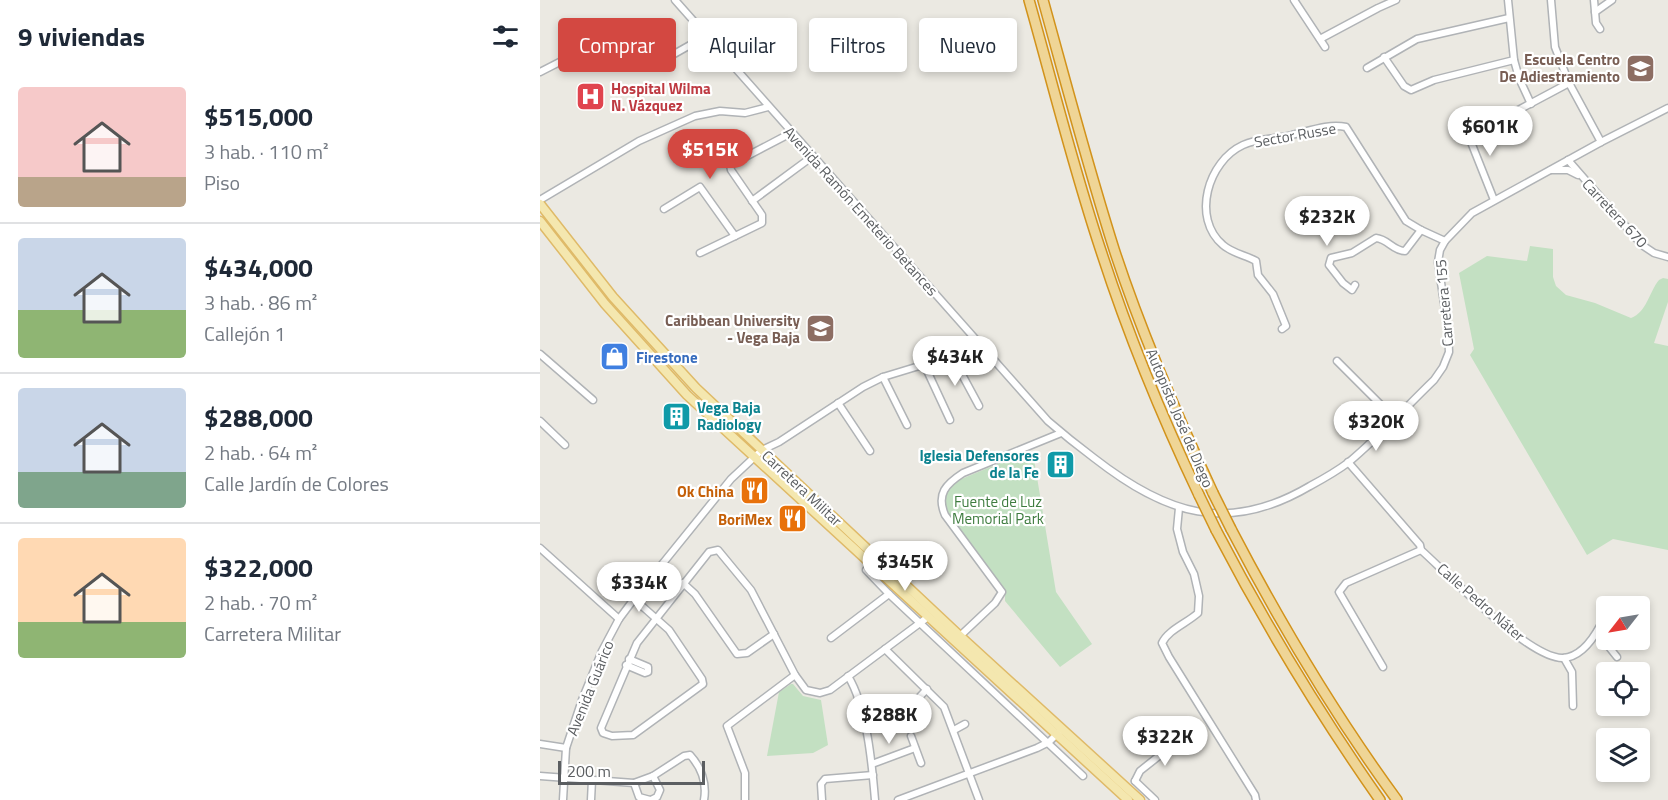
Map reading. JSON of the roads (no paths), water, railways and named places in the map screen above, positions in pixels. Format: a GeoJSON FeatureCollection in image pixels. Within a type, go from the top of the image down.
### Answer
{"type":"FeatureCollection","features":[{"type":"Feature","properties":{"kind":"highway","name":"Autopista José de Diego"},"geometry":{"type":"LineString","coordinates":[[1029,0],[1102,256],[1153,393],[1216,530],[1289,663],[1380,800]]}},
{"type":"Feature","properties":{"kind":"highway","name":"Autopista José de Diego"},"geometry":{"type":"LineString","coordinates":[[1043,0],[1114,250],[1167,392],[1231,529],[1302,658],[1347,730],[1397,800]]}},
{"type":"Feature","properties":{"kind":"main road","name":"Carretera Militar"},"geometry":{"type":"LineString","coordinates":[[540,202],[613,297],[696,388],[1060,731],[1128,800]]}},
{"type":"Feature","properties":{"kind":"main road","name":"Carretera Militar"},"geometry":{"type":"LineString","coordinates":[[540,221],[605,304],[687,395],[928,617],[1140,800]]}},
{"type":"Feature","properties":{"kind":"street","name":"Avenida Ramón Emeterio Betances"},"geometry":{"type":"LineString","coordinates":[[675,0],[690,18]]}},
{"type":"Feature","properties":{"kind":"street"},"geometry":{"type":"LineString","coordinates":[[1320,39],[1396,0]]}},
{"type":"Feature","properties":{"kind":"street"},"geometry":{"type":"LineString","coordinates":[[1508,0],[1514,60],[1519,78],[1531,104]]}},
{"type":"Feature","properties":{"kind":"street"},"geometry":{"type":"LineString","coordinates":[[1551,0],[1555,47],[1569,83],[1601,142]]}},
{"type":"Feature","properties":{"kind":"street"},"geometry":{"type":"LineString","coordinates":[[1594,0],[1596,23],[1600,29]]}},
{"type":"Feature","properties":{"kind":"street"},"geometry":{"type":"LineString","coordinates":[[1595,12],[1612,0]]}},
{"type":"Feature","properties":{"kind":"street"},"geometry":{"type":"LineString","coordinates":[[1296,1],[1325,47]]}},
{"type":"Feature","properties":{"kind":"street"},"geometry":{"type":"LineString","coordinates":[[1367,68],[1417,39],[1509,18]]}},
{"type":"Feature","properties":{"kind":"street"},"geometry":{"type":"LineString","coordinates":[[540,72],[622,30],[630,31],[660,63],[688,47]]}},
{"type":"Feature","properties":{"kind":"street"},"geometry":{"type":"LineString","coordinates":[[1384,57],[1404,86],[1411,90],[1434,80],[1514,60]]}},
{"type":"Feature","properties":{"kind":"street","name":"Avenida Ramón Emeterio Betances"},"geometry":{"type":"LineString","coordinates":[[737,72],[848,193],[976,340]]}},
{"type":"Feature","properties":{"kind":"street"},"geometry":{"type":"LineString","coordinates":[[1509,115],[1569,83]]}},
{"type":"Feature","properties":{"kind":"street"},"geometry":{"type":"LineString","coordinates":[[540,202],[639,141],[696,116],[720,111],[745,113],[768,107]]}},
{"type":"Feature","properties":{"kind":"street","name":"Carretera 155"},"geometry":{"type":"LineString","coordinates":[[976,340],[1035,409],[1061,433],[1128,483],[1179,508],[1217,514],[1251,511],[1266,507],[1292,497],[1348,462],[1434,380],[1443,368],[1449,352],[1438,262],[1440,250],[1445,241],[1472,213],[1668,108]]}},
{"type":"Feature","properties":{"kind":"street"},"geometry":{"type":"LineString","coordinates":[[1463,122],[1494,201]]}},
{"type":"Feature","properties":{"kind":"street","name":"Sector Russe"},"geometry":{"type":"LineString","coordinates":[[1282,328],[1286,326],[1268,286],[1260,278],[1256,261],[1222,245],[1212,231],[1207,218],[1205,207],[1209,188],[1219,165],[1229,154],[1250,143],[1335,126],[1346,127],[1406,221],[1445,241]]}},
{"type":"Feature","properties":{"kind":"street"},"geometry":{"type":"LineString","coordinates":[[700,253],[762,224],[762,215],[731,170],[730,165],[791,133]]}},
{"type":"Feature","properties":{"kind":"street"},"geometry":{"type":"LineString","coordinates":[[1550,170],[1568,170],[1579,174],[1579,160],[1587,150]]}},
{"type":"Feature","properties":{"kind":"street"},"geometry":{"type":"LineString","coordinates":[[752,201],[813,156]]}},
{"type":"Feature","properties":{"kind":"street","name":"Carretera 670"},"geometry":{"type":"LineString","coordinates":[[1568,160],[1642,245],[1654,254],[1668,257]]}},
{"type":"Feature","properties":{"kind":"street"},"geometry":{"type":"LineString","coordinates":[[664,209],[700,187],[735,236]]}},
{"type":"Feature","properties":{"kind":"street"},"geometry":{"type":"LineString","coordinates":[[1355,285],[1352,290],[1343,284],[1329,265],[1331,258],[1352,253],[1376,238],[1386,241],[1397,250],[1405,251],[1421,230]]}},
{"type":"Feature","properties":{"kind":"street","name":"Avenida Guárico"},"geometry":{"type":"LineString","coordinates":[[563,800],[566,748],[602,651],[634,599],[730,479],[762,450],[779,442],[838,403],[883,377],[952,356],[976,340]]}},
{"type":"Feature","properties":{"kind":"street"},"geometry":{"type":"LineString","coordinates":[[540,354],[593,400]]}},
{"type":"Feature","properties":{"kind":"street"},"geometry":{"type":"LineString","coordinates":[[952,356],[979,406]]}},
{"type":"Feature","properties":{"kind":"street"},"geometry":{"type":"LineString","coordinates":[[1337,360],[1394,418]]}},
{"type":"Feature","properties":{"kind":"street"},"geometry":{"type":"LineString","coordinates":[[924,364],[950,420]]}},
{"type":"Feature","properties":{"kind":"street"},"geometry":{"type":"LineString","coordinates":[[883,377],[907,425]]}},
{"type":"Feature","properties":{"kind":"street"},"geometry":{"type":"LineString","coordinates":[[838,403],[870,451]]}},
{"type":"Feature","properties":{"kind":"street"},"geometry":{"type":"LineString","coordinates":[[540,421],[565,445]]}},
{"type":"Feature","properties":{"kind":"street"},"geometry":{"type":"LineString","coordinates":[[960,636],[995,603],[1002,592],[945,515],[940,505],[943,493],[950,482],[963,473],[1061,433]]}},
{"type":"Feature","properties":{"kind":"street","name":"Calle Pedro Náter"},"geometry":{"type":"LineString","coordinates":[[1348,462],[1420,544],[1421,550],[1509,629],[1542,652],[1564,658]]}},
{"type":"Feature","properties":{"kind":"street"},"geometry":{"type":"LineString","coordinates":[[1179,508],[1177,529],[1183,552],[1194,574],[1199,596],[1198,613],[1190,621],[1166,636],[1162,643],[1168,657],[1225,746],[1256,800]]}},
{"type":"Feature","properties":{"kind":"street"},"geometry":{"type":"LineString","coordinates":[[540,548],[619,620]]}},
{"type":"Feature","properties":{"kind":"street"},"geometry":{"type":"LineString","coordinates":[[634,599],[655,618],[669,630],[702,679],[703,684],[633,735],[612,736],[603,733],[601,728],[637,642],[655,618],[710,552],[718,550],[751,590],[795,675],[806,690],[820,693],[830,690],[928,617]]}},
{"type":"Feature","properties":{"kind":"street"},"geometry":{"type":"LineString","coordinates":[[1383,667],[1339,592],[1346,583],[1421,550]]}},
{"type":"Feature","properties":{"kind":"street"},"geometry":{"type":"LineString","coordinates":[[871,565],[866,570],[889,594],[1083,776]]}},
{"type":"Feature","properties":{"kind":"street"},"geometry":{"type":"LineString","coordinates":[[684,583],[737,654],[747,653],[774,634]]}},
{"type":"Feature","properties":{"kind":"street"},"geometry":{"type":"LineString","coordinates":[[831,638],[889,594]]}},
{"type":"Feature","properties":{"kind":"street"},"geometry":{"type":"LineString","coordinates":[[1572,706],[1572,672],[1564,658],[1580,651],[1593,640],[1598,629],[1617,657]]}},
{"type":"Feature","properties":{"kind":"street"},"geometry":{"type":"LineString","coordinates":[[885,649],[944,707],[979,800]]}},
{"type":"Feature","properties":{"kind":"street"},"geometry":{"type":"LineString","coordinates":[[745,800],[745,773],[727,726],[795,675]]}},
{"type":"Feature","properties":{"kind":"street"},"geometry":{"type":"LineString","coordinates":[[848,676],[854,685],[864,724],[872,764],[875,800]]}},
{"type":"Feature","properties":{"kind":"street"},"geometry":{"type":"LineString","coordinates":[[864,724],[910,706],[927,689]]}},
{"type":"Feature","properties":{"kind":"street"},"geometry":{"type":"LineString","coordinates":[[954,730],[965,724]]}},
{"type":"Feature","properties":{"kind":"street"},"geometry":{"type":"LineString","coordinates":[[898,800],[1049,742],[1060,731]]}},
{"type":"Feature","properties":{"kind":"street"},"geometry":{"type":"LineString","coordinates":[[911,736],[921,763]]}},
{"type":"Feature","properties":{"kind":"street"},"geometry":{"type":"LineString","coordinates":[[1135,781],[1140,771],[1179,740]]}},
{"type":"Feature","properties":{"kind":"street"},"geometry":{"type":"LineString","coordinates":[[540,744],[566,748]]}},
{"type":"Feature","properties":{"kind":"street"},"geometry":{"type":"LineString","coordinates":[[872,764],[915,748]]}},
{"type":"Feature","properties":{"kind":"street"},"geometry":{"type":"LineString","coordinates":[[540,776],[634,783],[653,776],[684,756],[690,755],[698,763],[703,777],[704,800]]}},
{"type":"Feature","properties":{"kind":"street"},"geometry":{"type":"LineString","coordinates":[[822,800],[821,784],[825,778],[873,775]]}},
{"type":"Feature","properties":{"kind":"street"},"geometry":{"type":"LineString","coordinates":[[634,783],[639,797],[651,800],[660,790],[653,776]]}},
{"type":"Feature","properties":{"kind":"street"},"geometry":{"type":"LineString","coordinates":[[591,800],[592,780]]}},
{"type":"Feature","properties":{"kind":"street"},"geometry":{"type":"LineString","coordinates":[[1122,783],[1135,781]]}},
{"type":"Feature","properties":{"kind":"street"},"geometry":{"type":"LineString","coordinates":[[1135,781],[1155,800]]}},
{"type":"Feature","properties":{"kind":"place","name":"Escuela Centro De Adiestramiento"},"geometry":{"type":"Point","coordinates":[1641,68]}},
{"type":"Feature","properties":{"kind":"place","name":"Hospital Wilma N. Vázquez"},"geometry":{"type":"Point","coordinates":[590,97]}},
{"type":"Feature","properties":{"kind":"place","name":"Caribbean University - Vega Baja"},"geometry":{"type":"Point","coordinates":[821,329]}},
{"type":"Feature","properties":{"kind":"place","name":"Firestone"},"geometry":{"type":"Point","coordinates":[615,357]}},
{"type":"Feature","properties":{"kind":"place","name":"Vega Baja Radiology"},"geometry":{"type":"Point","coordinates":[676,416]}},
{"type":"Feature","properties":{"kind":"place","name":"Iglesia Defensores de la Fe"},"geometry":{"type":"Point","coordinates":[1060,464]}},
{"type":"Feature","properties":{"kind":"place","name":"Ok China"},"geometry":{"type":"Point","coordinates":[755,491]}},
{"type":"Feature","properties":{"kind":"place","name":"BoriMex"},"geometry":{"type":"Point","coordinates":[793,519]}},
{"type":"Feature","properties":{"kind":"park label","name":"Fuente de Luz Memorial Park"},"geometry":{"type":"Point","coordinates":[998,510]}}]}
